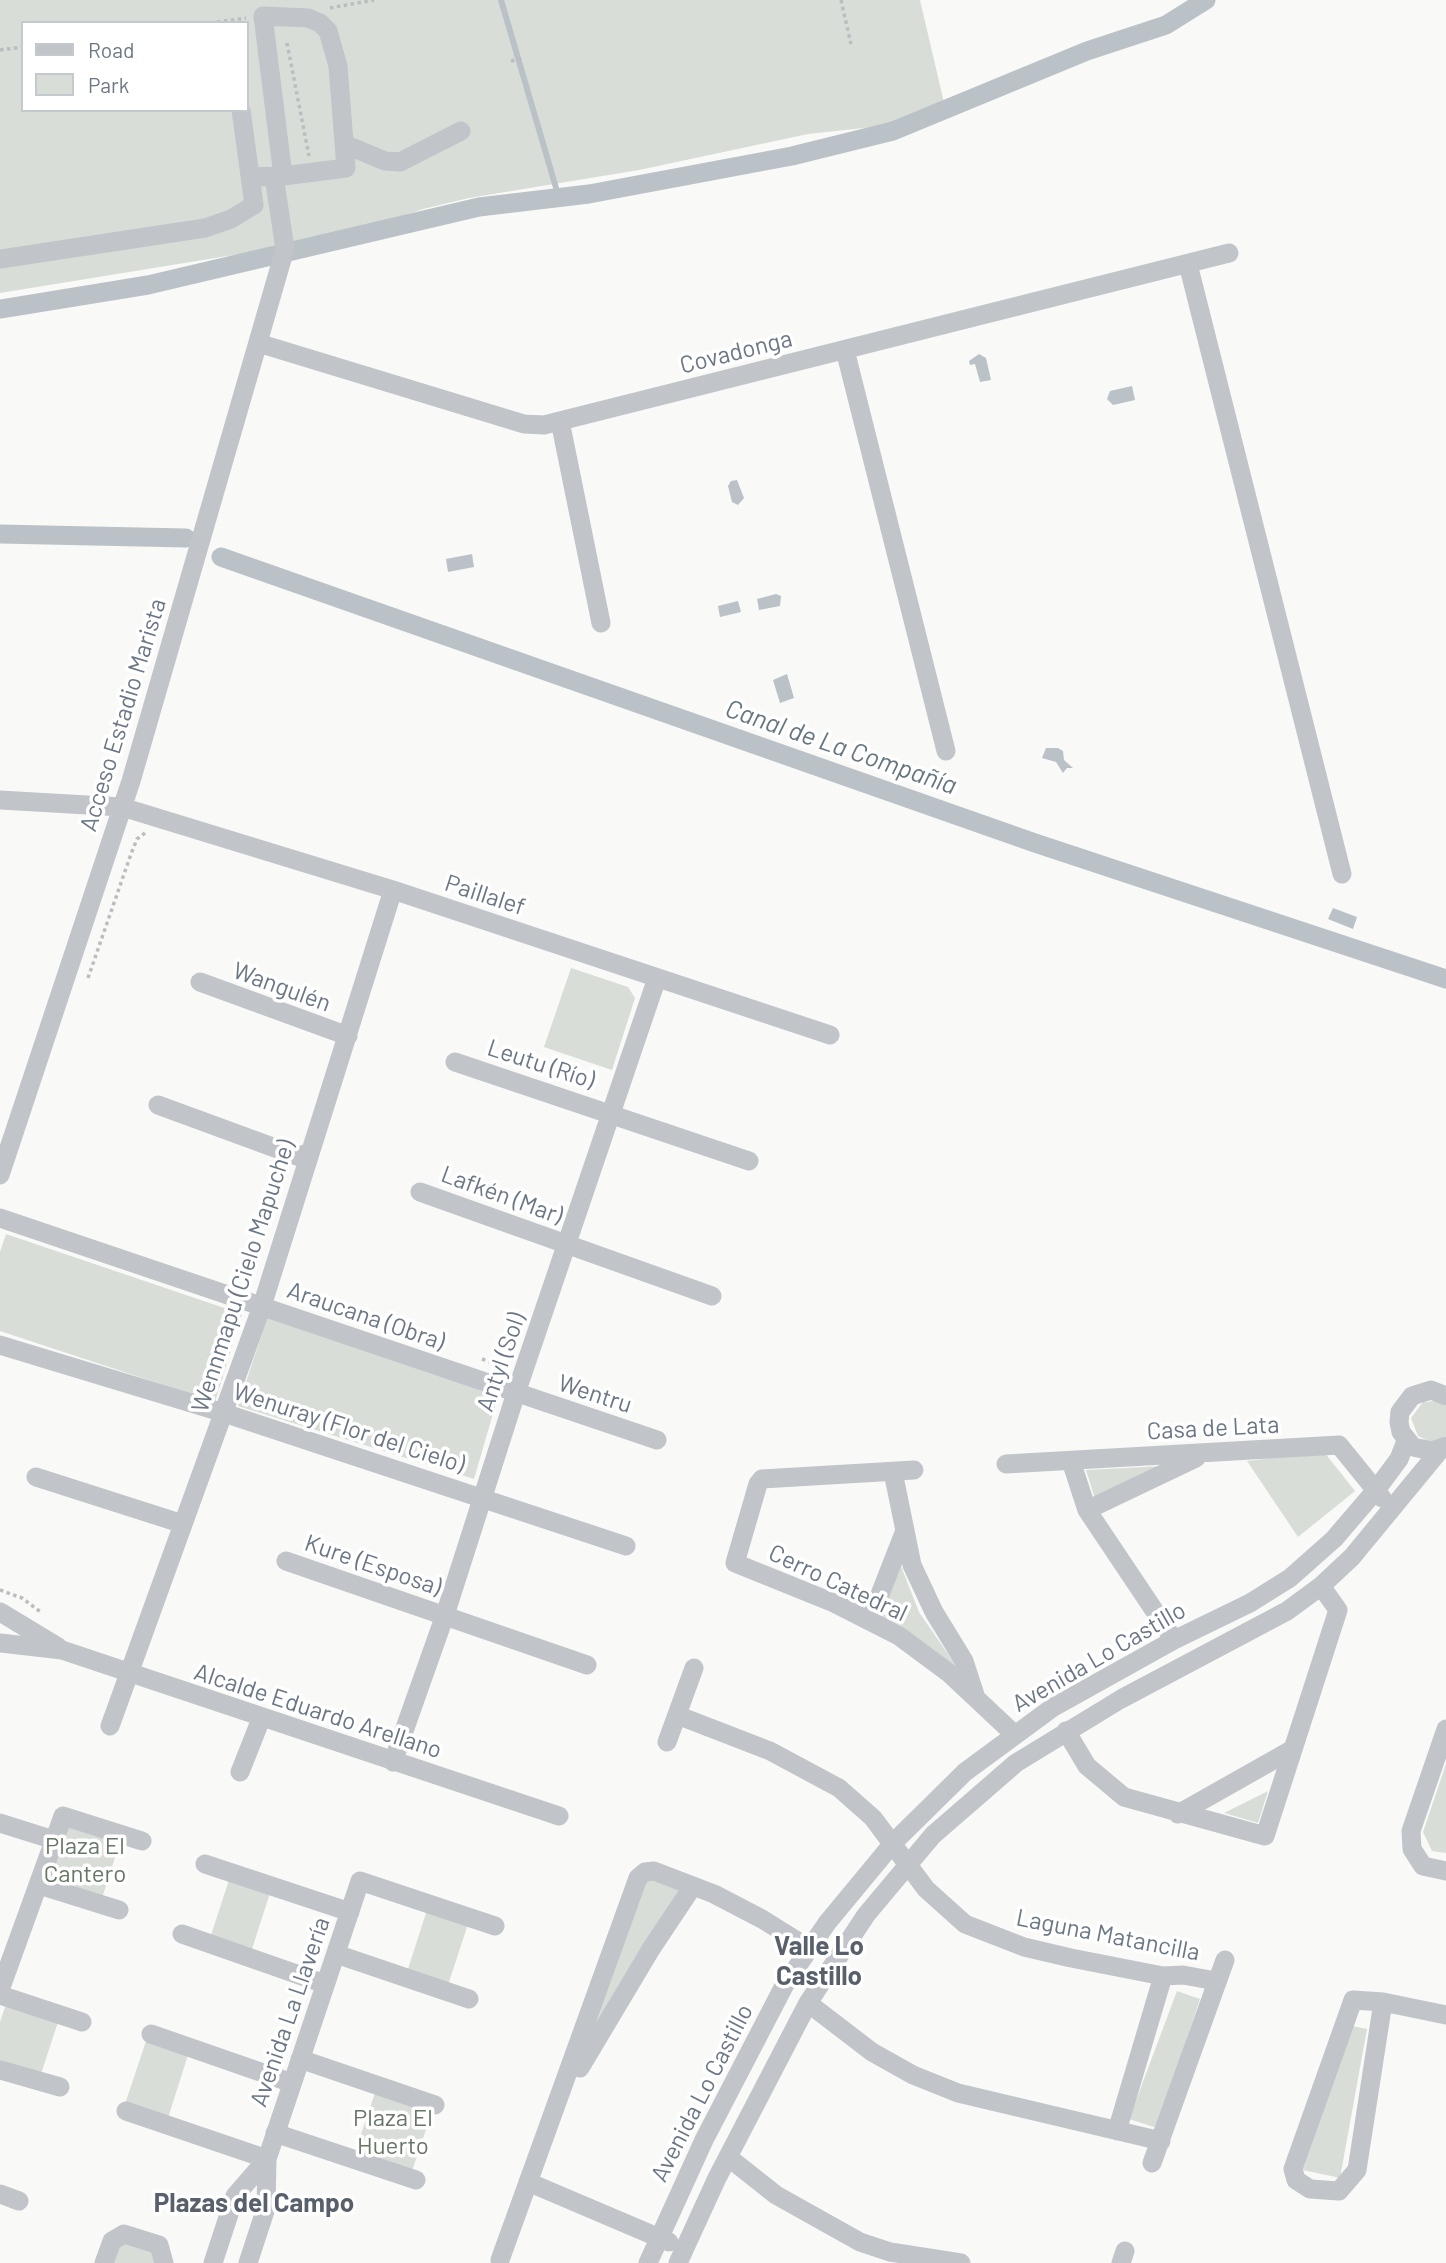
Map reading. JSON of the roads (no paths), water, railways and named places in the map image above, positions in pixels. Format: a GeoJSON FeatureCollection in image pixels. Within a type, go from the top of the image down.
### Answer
{"type":"FeatureCollection","features":[{"type":"Feature","properties":{"kind":"street","name":"Acceso Estadio Marista"},"geometry":{"type":"LineString","coordinates":[[0,1175],[122,807],[285,249],[279,176],[273,16],[308,18],[320,23],[328,31],[338,66],[344,144]]}},
{"type":"Feature","properties":{"kind":"street"},"geometry":{"type":"LineString","coordinates":[[0,259],[205,228],[231,219],[254,205],[241,112]]}},
{"type":"Feature","properties":{"kind":"street"},"geometry":{"type":"LineString","coordinates":[[251,177],[346,168],[344,144],[400,163],[461,131]]}},
{"type":"Feature","properties":{"kind":"street","name":"Covadonga"},"geometry":{"type":"LineString","coordinates":[[258,343],[524,424],[544,425],[1229,253]]}},
{"type":"Feature","properties":{"kind":"street"},"geometry":{"type":"LineString","coordinates":[[1188,264],[1342,874]]}},
{"type":"Feature","properties":{"kind":"street"},"geometry":{"type":"LineString","coordinates":[[845,350],[946,751]]}},
{"type":"Feature","properties":{"kind":"street"},"geometry":{"type":"LineString","coordinates":[[560,421],[601,623]]}},
{"type":"Feature","properties":{"kind":"street","name":"Paillalef"},"geometry":{"type":"LineString","coordinates":[[0,800],[122,807],[393,890],[830,1035]]}},
{"type":"Feature","properties":{"kind":"street","name":"Wennmapu (Cielo Mapuche)"},"geometry":{"type":"LineString","coordinates":[[110,1726],[262,1306],[393,890]]}},
{"type":"Feature","properties":{"kind":"street","name":"Antyl (Sol)"},"geometry":{"type":"LineString","coordinates":[[393,1762],[445,1615],[516,1393],[657,978]]}},
{"type":"Feature","properties":{"kind":"street","name":"Wangulén"},"geometry":{"type":"LineString","coordinates":[[200,982],[348,1036]]}},
{"type":"Feature","properties":{"kind":"street","name":"Leutu (Río)"},"geometry":{"type":"LineString","coordinates":[[456,1062],[750,1161]]}},
{"type":"Feature","properties":{"kind":"street"},"geometry":{"type":"LineString","coordinates":[[158,1105],[297,1156],[309,1153]]}},
{"type":"Feature","properties":{"kind":"street","name":"Lafkén (Mar)"},"geometry":{"type":"LineString","coordinates":[[420,1192],[712,1296]]}},
{"type":"Feature","properties":{"kind":"street","name":"Araucana (Obra)"},"geometry":{"type":"LineString","coordinates":[[0,1218],[516,1393]]}},
{"type":"Feature","properties":{"kind":"street","name":"Wenuray (Flor del Cielo)"},"geometry":{"type":"LineString","coordinates":[[0,1345],[224,1413],[626,1546]]}},
{"type":"Feature","properties":{"kind":"street"},"geometry":{"type":"LineString","coordinates":[[1406,1441],[1399,1422],[1404,1403],[1421,1391],[1431,1390],[1446,1396]]}},
{"type":"Feature","properties":{"kind":"street","name":"Wentru"},"geometry":{"type":"LineString","coordinates":[[516,1393],[657,1440]]}},
{"type":"Feature","properties":{"kind":"street","name":"Avenida Lo Castillo"},"geometry":{"type":"LineString","coordinates":[[681,2256],[728,2157],[808,2003],[866,1915],[901,1852],[965,1772],[1052,1708],[1174,1640],[1250,1603],[1290,1578],[1334,1539],[1376,1490],[1399,1459],[1406,1441],[1422,1451],[1443,1448]]}},
{"type":"Feature","properties":{"kind":"street","name":"Casa de Lata"},"geometry":{"type":"LineString","coordinates":[[1006,1464],[1339,1445],[1392,1508]]}},
{"type":"Feature","properties":{"kind":"street","name":"Avenida Lo Castillo"},"geometry":{"type":"LineString","coordinates":[[648,2263],[751,2045],[810,1949],[861,1879],[901,1852],[1016,1763],[1066,1731],[1287,1611],[1321,1586],[1352,1558],[1443,1448]]}},
{"type":"Feature","properties":{"kind":"street"},"geometry":{"type":"LineString","coordinates":[[1087,1510],[1206,1453]]}},
{"type":"Feature","properties":{"kind":"street"},"geometry":{"type":"LineString","coordinates":[[1071,1461],[1087,1510],[1174,1640]]}},
{"type":"Feature","properties":{"kind":"street"},"geometry":{"type":"LineString","coordinates":[[914,1470],[892,1472],[904,1533],[921,1587],[964,1661],[975,1695]]}},
{"type":"Feature","properties":{"kind":"street","name":"Cerro Catedral"},"geometry":{"type":"LineString","coordinates":[[892,1472],[762,1479],[758,1484],[736,1561],[870,1620],[931,1659],[975,1695],[1014,1734]]}},
{"type":"Feature","properties":{"kind":"street"},"geometry":{"type":"LineString","coordinates":[[36,1477],[183,1524]]}},
{"type":"Feature","properties":{"kind":"street"},"geometry":{"type":"LineString","coordinates":[[870,1620],[904,1533]]}},
{"type":"Feature","properties":{"kind":"street","name":"Kure (Esposa)"},"geometry":{"type":"LineString","coordinates":[[286,1562],[587,1665]]}},
{"type":"Feature","properties":{"kind":"street"},"geometry":{"type":"LineString","coordinates":[[1066,1731],[1087,1766],[1104,1783],[1124,1797],[1265,1836],[1338,1610],[1321,1586]]}},
{"type":"Feature","properties":{"kind":"street","name":"Alcalde Eduardo Arellano"},"geometry":{"type":"LineString","coordinates":[[0,1612],[62,1650]]}},
{"type":"Feature","properties":{"kind":"street","name":"Alcalde Eduardo Arellano"},"geometry":{"type":"LineString","coordinates":[[0,1643],[62,1650],[261,1719],[559,1816]]}},
{"type":"Feature","properties":{"kind":"street"},"geometry":{"type":"LineString","coordinates":[[667,1742],[694,1668]]}},
{"type":"Feature","properties":{"kind":"street","name":"Laguna Matancilla"},"geometry":{"type":"LineString","coordinates":[[677,1715],[770,1751],[839,1788],[873,1818],[926,1889],[965,1924],[991,1936],[1071,1958],[1163,1976],[1184,1975],[1216,1982]]}},
{"type":"Feature","properties":{"kind":"street"},"geometry":{"type":"LineString","coordinates":[[240,1772],[261,1719]]}},
{"type":"Feature","properties":{"kind":"street"},"geometry":{"type":"LineString","coordinates":[[1446,1729],[1411,1831],[1412,1849],[1423,1866],[1446,1871]]}},
{"type":"Feature","properties":{"kind":"street"},"geometry":{"type":"LineString","coordinates":[[1178,1814],[1293,1749]]}},
{"type":"Feature","properties":{"kind":"street"},"geometry":{"type":"LineString","coordinates":[[82,2022],[0,1993],[63,1816],[142,1841]]}},
{"type":"Feature","properties":{"kind":"street"},"geometry":{"type":"LineString","coordinates":[[0,1823],[54,1840]]}},
{"type":"Feature","properties":{"kind":"street"},"geometry":{"type":"LineString","coordinates":[[205,1864],[350,1912]]}},
{"type":"Feature","properties":{"kind":"street"},"geometry":{"type":"LineString","coordinates":[[500,2260],[638,1878],[645,1872],[654,1871],[693,1886],[762,1919],[810,1949]]}},
{"type":"Feature","properties":{"kind":"street","name":"Avenida La Llavería"},"geometry":{"type":"LineString","coordinates":[[248,2263],[266,2208],[267,2159],[360,1881],[495,1926]]}},
{"type":"Feature","properties":{"kind":"street"},"geometry":{"type":"LineString","coordinates":[[39,1885],[119,1910]]}},
{"type":"Feature","properties":{"kind":"street"},"geometry":{"type":"LineString","coordinates":[[551,2122],[593,2045],[693,1886]]}},
{"type":"Feature","properties":{"kind":"street"},"geometry":{"type":"LineString","coordinates":[[183,1934],[325,1984]]}},
{"type":"Feature","properties":{"kind":"street"},"geometry":{"type":"LineString","coordinates":[[336,1954],[469,1998]]}},
{"type":"Feature","properties":{"kind":"street"},"geometry":{"type":"LineString","coordinates":[[1152,2163],[1225,1960]]}},
{"type":"Feature","properties":{"kind":"street"},"geometry":{"type":"LineString","coordinates":[[1117,2130],[1163,1976]]}},
{"type":"Feature","properties":{"kind":"street"},"geometry":{"type":"LineString","coordinates":[[1383,2002],[1357,2170],[1339,2191],[1310,2189],[1296,2180],[1293,2169],[1353,2000],[1383,2002],[1446,2015]]}},
{"type":"Feature","properties":{"kind":"street"},"geometry":{"type":"LineString","coordinates":[[808,2003],[872,2052],[913,2075],[1000,2106],[1067,2117],[1161,2141]]}},
{"type":"Feature","properties":{"kind":"street"},"geometry":{"type":"LineString","coordinates":[[151,2035],[292,2083]]}},
{"type":"Feature","properties":{"kind":"street"},"geometry":{"type":"LineString","coordinates":[[300,2059],[435,2105]]}},
{"type":"Feature","properties":{"kind":"street"},"geometry":{"type":"LineString","coordinates":[[0,2070],[60,2088]]}},
{"type":"Feature","properties":{"kind":"street"},"geometry":{"type":"LineString","coordinates":[[126,2111],[267,2159]]}},
{"type":"Feature","properties":{"kind":"street"},"geometry":{"type":"LineString","coordinates":[[275,2133],[416,2180]]}},
{"type":"Feature","properties":{"kind":"street"},"geometry":{"type":"LineString","coordinates":[[728,2157],[776,2195],[860,2242],[890,2252],[961,2263]]}},
{"type":"Feature","properties":{"kind":"street","name":"Avenida La Llavería"},"geometry":{"type":"LineString","coordinates":[[213,2263],[235,2196],[267,2159]]}},
{"type":"Feature","properties":{"kind":"street"},"geometry":{"type":"LineString","coordinates":[[528,2182],[659,2238],[681,2256]]}},
{"type":"Feature","properties":{"kind":"street"},"geometry":{"type":"LineString","coordinates":[[104,2263],[112,2241],[124,2234],[159,2245],[164,2263]]}},
{"type":"Feature","properties":{"kind":"waterway"},"geometry":{"type":"LineString","coordinates":[[501,0],[559,198]]}},
{"type":"Feature","properties":{"kind":"waterway"},"geometry":{"type":"LineString","coordinates":[[0,309],[148,285],[479,207],[589,194],[792,156],[893,131],[1087,51],[1166,25],[1206,0]]}},
{"type":"Feature","properties":{"kind":"waterway","name":"Canal de La Compañía"},"geometry":{"type":"LineString","coordinates":[[0,534],[186,538]]}},
{"type":"Feature","properties":{"kind":"waterway","name":"Canal de La Compañía"},"geometry":{"type":"LineString","coordinates":[[221,557],[1035,843],[1446,979]]}},
{"type":"Feature","properties":{"kind":"district","name":"Valle Lo Castillo"},"geometry":{"type":"Point","coordinates":[819,1961]}},
{"type":"Feature","properties":{"kind":"district","name":"Plazas del Campo"},"geometry":{"type":"Point","coordinates":[254,2203]}},
{"type":"Feature","properties":{"kind":"park label","name":"Plaza El Cantero"},"geometry":{"type":"Point","coordinates":[85,1860]}},
{"type":"Feature","properties":{"kind":"park label","name":"Plaza El Huerto"},"geometry":{"type":"Point","coordinates":[393,2132]}}]}
